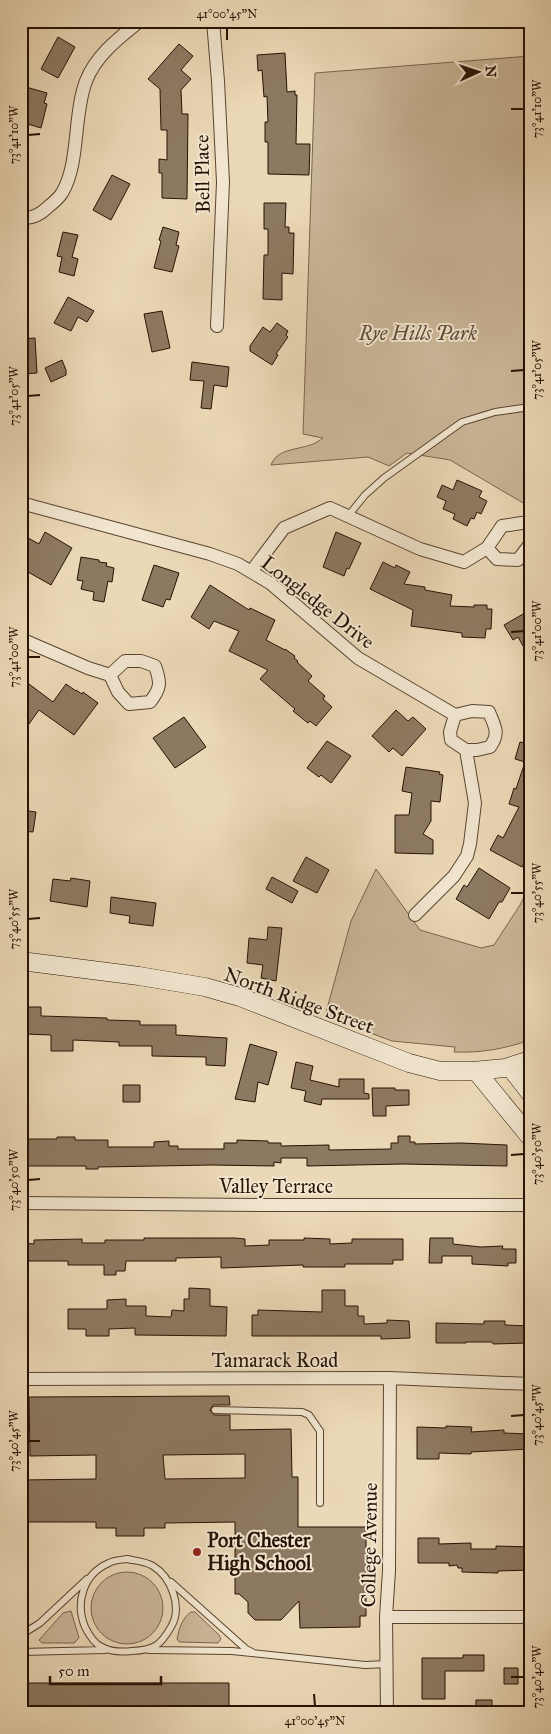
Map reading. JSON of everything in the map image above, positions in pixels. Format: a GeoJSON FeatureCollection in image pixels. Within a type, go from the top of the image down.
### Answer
{"type":"FeatureCollection","features":[{"type":"Feature","properties":{"kind":"street"},"geometry":{"type":"LineString","coordinates":[[21,218],[31,219],[46,210],[61,195],[69,176],[81,98],[86,80],[97,61],[114,42],[140,21]]}},
{"type":"Feature","properties":{"kind":"street","name":"Bell Place"},"geometry":{"type":"LineString","coordinates":[[213,21],[218,81],[222,182],[217,326]]}},
{"type":"Feature","properties":{"kind":"street","name":"Longledge Drive"},"geometry":{"type":"LineString","coordinates":[[21,503],[210,554],[238,564],[270,583],[358,658],[455,715]]}},
{"type":"Feature","properties":{"kind":"street"},"geometry":{"type":"LineString","coordinates":[[251,572],[284,528],[330,508],[420,549],[464,562],[487,548],[502,526],[528,522],[530,527]]}},
{"type":"Feature","properties":{"kind":"street"},"geometry":{"type":"LineString","coordinates":[[487,548],[497,559],[518,560],[530,544]]}},
{"type":"Feature","properties":{"kind":"street"},"geometry":{"type":"LineString","coordinates":[[21,639],[88,668],[110,675]]}},
{"type":"Feature","properties":{"kind":"street"},"geometry":{"type":"LineString","coordinates":[[472,711],[488,712],[496,730],[496,739],[490,747],[466,750],[451,740],[450,732],[455,715],[472,711]]}},
{"type":"Feature","properties":{"kind":"street"},"geometry":{"type":"LineString","coordinates":[[416,915],[454,876],[468,850],[475,804],[466,750]]}},
{"type":"Feature","properties":{"kind":"street","name":"North Ridge Street"},"geometry":{"type":"LineString","coordinates":[[21,961],[139,976],[205,987],[240,997],[409,1063],[440,1071],[476,1071],[510,1067],[530,1060]]}},
{"type":"Feature","properties":{"kind":"street"},"geometry":{"type":"LineString","coordinates":[[510,1067],[530,1093]]}},
{"type":"Feature","properties":{"kind":"street"},"geometry":{"type":"LineString","coordinates":[[476,1071],[530,1137]]}},
{"type":"Feature","properties":{"kind":"street","name":"Valley Terrace"},"geometry":{"type":"LineString","coordinates":[[21,1203],[261,1205],[530,1204]]}},
{"type":"Feature","properties":{"kind":"street","name":"Tamarack Road"},"geometry":{"type":"LineString","coordinates":[[21,1379],[390,1378],[530,1384]]}},
{"type":"Feature","properties":{"kind":"street","name":"College Avenue"},"geometry":{"type":"LineString","coordinates":[[387,1713],[386,1617],[389,1571],[390,1378]]}},
{"type":"Feature","properties":{"kind":"street"},"geometry":{"type":"LineString","coordinates":[[386,1617],[530,1617]]}},
{"type":"Feature","properties":{"kind":"lane"},"geometry":{"type":"LineString","coordinates":[[348,516],[365,495],[384,478],[462,422],[495,412],[530,407]]}},
{"type":"Feature","properties":{"kind":"lane"},"geometry":{"type":"LineString","coordinates":[[215,1410],[302,1412],[309,1416],[320,1431],[320,1503]]}},
{"type":"Feature","properties":{"kind":"lane"},"geometry":{"type":"LineString","coordinates":[[21,1635],[40,1623],[95,1572],[109,1562],[127,1559],[146,1563],[155,1568],[246,1649],[258,1654]]}},
{"type":"Feature","properties":{"kind":"lane"},"geometry":{"type":"LineString","coordinates":[[95,1572],[85,1585],[80,1601],[80,1616],[89,1636],[101,1647],[112,1650]]}},
{"type":"Feature","properties":{"kind":"lane"},"geometry":{"type":"LineString","coordinates":[[149,1650],[164,1638],[173,1623],[176,1604],[172,1588],[167,1580]]}},
{"type":"Feature","properties":{"kind":"lane"},"geometry":{"type":"LineString","coordinates":[[21,1652],[112,1650],[232,1651],[365,1665],[387,1664]]}},
{"type":"Feature","properties":{"kind":"green space","name":"Rye Hills Park"},"geometry":{"type":"Polygon","coordinates":[[[530,56],[530,507],[450,460],[407,453],[389,466],[368,457],[271,465],[274,459],[283,452],[313,444],[323,438],[303,434],[315,73],[530,56]]]}},
{"type":"Feature","properties":{"kind":"green space"},"geometry":{"type":"Polygon","coordinates":[[[376,869],[420,930],[481,948],[494,945],[520,905],[530,885],[530,1040],[492,1050],[454,1052],[455,1047],[392,1041],[325,1016],[351,921],[376,869]]]}},
{"type":"Feature","properties":{"kind":"green space"},"geometry":{"type":"Polygon","coordinates":[[[127,1572],[147,1578],[157,1588],[163,1608],[157,1628],[147,1638],[127,1644],[107,1638],[97,1628],[91,1608],[97,1588],[107,1578],[127,1572]]]}},
{"type":"Feature","properties":{"kind":"green space"},"geometry":{"type":"Polygon","coordinates":[[[71,1611],[79,1638],[74,1643],[42,1643],[39,1640],[63,1613],[71,1611]]]}},
{"type":"Feature","properties":{"kind":"green space"},"geometry":{"type":"Polygon","coordinates":[[[191,1612],[195,1612],[219,1635],[221,1639],[218,1643],[179,1642],[177,1639],[181,1624],[191,1612]]]}},
{"type":"Feature","properties":{"kind":"building"},"geometry":{"type":"Polygon","coordinates":[[[58,37],[75,47],[58,78],[41,69],[58,37]]]}},
{"type":"Feature","properties":{"kind":"building"},"geometry":{"type":"Polygon","coordinates":[[[179,44],[193,56],[181,70],[191,79],[181,90],[182,114],[188,114],[187,199],[162,198],[162,173],[159,173],[159,159],[167,160],[167,130],[161,130],[160,89],[148,79],[179,44]]]}},
{"type":"Feature","properties":{"kind":"building"},"geometry":{"type":"Polygon","coordinates":[[[285,53],[287,92],[295,91],[295,95],[297,95],[296,144],[310,144],[309,175],[268,174],[268,142],[265,142],[265,122],[268,122],[267,96],[264,97],[262,70],[258,71],[257,55],[285,53]]]}},
{"type":"Feature","properties":{"kind":"building"},"geometry":{"type":"Polygon","coordinates":[[[26,87],[47,93],[44,103],[47,104],[41,128],[21,122],[21,95],[24,96],[26,87]]]}},
{"type":"Feature","properties":{"kind":"building"},"geometry":{"type":"Polygon","coordinates":[[[112,175],[130,184],[111,220],[93,210],[112,175]]]}},
{"type":"Feature","properties":{"kind":"building"},"geometry":{"type":"Polygon","coordinates":[[[264,203],[286,203],[285,227],[289,227],[289,233],[294,233],[293,274],[282,273],[282,300],[263,299],[264,255],[268,255],[268,229],[264,229],[264,203]]]}},
{"type":"Feature","properties":{"kind":"building"},"geometry":{"type":"Polygon","coordinates":[[[163,227],[179,232],[176,245],[179,246],[172,272],[154,268],[163,227]]]}},
{"type":"Feature","properties":{"kind":"building"},"geometry":{"type":"Polygon","coordinates":[[[63,232],[78,235],[72,257],[78,259],[74,276],[59,272],[62,257],[57,256],[63,232]]]}},
{"type":"Feature","properties":{"kind":"building"},"geometry":{"type":"Polygon","coordinates":[[[68,297],[94,311],[87,322],[78,317],[71,331],[54,323],[68,297]]]}},
{"type":"Feature","properties":{"kind":"building"},"geometry":{"type":"Polygon","coordinates":[[[162,311],[170,348],[152,352],[144,314],[162,311]]]}},
{"type":"Feature","properties":{"kind":"building"},"geometry":{"type":"Polygon","coordinates":[[[277,323],[288,331],[286,335],[288,337],[276,354],[278,355],[272,365],[250,351],[250,346],[263,327],[270,332],[277,323]]]}},
{"type":"Feature","properties":{"kind":"building"},"geometry":{"type":"Polygon","coordinates":[[[35,338],[37,373],[22,374],[21,339],[35,338]]]}},
{"type":"Feature","properties":{"kind":"building"},"geometry":{"type":"Polygon","coordinates":[[[62,360],[66,375],[51,382],[45,368],[62,360]]]}},
{"type":"Feature","properties":{"kind":"building"},"geometry":{"type":"Polygon","coordinates":[[[192,362],[229,367],[227,387],[214,385],[211,409],[201,408],[204,381],[190,380],[192,362]]]}},
{"type":"Feature","properties":{"kind":"building"},"geometry":{"type":"Polygon","coordinates":[[[457,480],[482,491],[479,497],[487,501],[481,514],[477,512],[474,519],[471,518],[467,526],[453,519],[455,514],[443,509],[446,501],[437,497],[442,485],[453,490],[457,480]]]}},
{"type":"Feature","properties":{"kind":"building"},"geometry":{"type":"Polygon","coordinates":[[[45,532],[72,548],[51,585],[21,568],[21,534],[39,544],[45,532]]]}},
{"type":"Feature","properties":{"kind":"building"},"geometry":{"type":"Polygon","coordinates":[[[336,532],[361,543],[344,576],[323,567],[336,532]]]}},
{"type":"Feature","properties":{"kind":"building"},"geometry":{"type":"Polygon","coordinates":[[[81,557],[99,560],[99,562],[107,563],[106,566],[114,568],[112,582],[108,581],[104,602],[93,600],[94,592],[81,589],[83,581],[77,580],[81,557]]]}},
{"type":"Feature","properties":{"kind":"building"},"geometry":{"type":"Polygon","coordinates":[[[383,562],[395,568],[396,565],[410,572],[404,584],[425,587],[425,590],[452,595],[450,606],[474,607],[474,605],[487,605],[487,609],[492,609],[491,629],[486,629],[485,638],[462,637],[462,633],[411,626],[413,610],[370,589],[383,562]]]}},
{"type":"Feature","properties":{"kind":"building"},"geometry":{"type":"Polygon","coordinates":[[[154,565],[179,573],[170,600],[166,599],[163,607],[142,600],[154,565]]]}},
{"type":"Feature","properties":{"kind":"building"},"geometry":{"type":"Polygon","coordinates":[[[210,585],[249,610],[250,608],[275,620],[266,640],[295,656],[294,658],[297,662],[312,676],[308,681],[325,696],[323,699],[332,707],[316,726],[310,721],[308,723],[293,711],[295,709],[260,679],[268,670],[229,651],[239,631],[214,621],[209,629],[191,617],[210,585]]]}},
{"type":"Feature","properties":{"kind":"building"},"geometry":{"type":"Polygon","coordinates":[[[530,610],[530,658],[518,637],[513,640],[504,625],[530,610]]]}},
{"type":"Feature","properties":{"kind":"building"},"geometry":{"type":"Polygon","coordinates":[[[21,678],[53,702],[66,684],[82,694],[83,692],[98,703],[74,735],[39,710],[21,735],[21,678]]]}},
{"type":"Feature","properties":{"kind":"building"},"geometry":{"type":"Polygon","coordinates":[[[396,710],[408,721],[413,717],[426,729],[402,756],[393,748],[389,752],[372,736],[396,710]]]}},
{"type":"Feature","properties":{"kind":"building"},"geometry":{"type":"Polygon","coordinates":[[[184,717],[206,747],[175,768],[153,738],[184,717]]]}},
{"type":"Feature","properties":{"kind":"building"},"geometry":{"type":"Polygon","coordinates":[[[327,741],[351,756],[331,783],[307,768],[327,741]]]}},
{"type":"Feature","properties":{"kind":"building"},"geometry":{"type":"Polygon","coordinates":[[[520,742],[530,744],[530,852],[522,867],[490,850],[498,835],[503,838],[519,807],[509,804],[525,762],[515,759],[520,742]]]}},
{"type":"Feature","properties":{"kind":"building"},"geometry":{"type":"Polygon","coordinates":[[[406,767],[440,772],[439,774],[443,775],[440,802],[431,801],[431,821],[423,834],[433,840],[433,854],[395,853],[395,815],[409,815],[412,793],[402,791],[406,767]]]}},
{"type":"Feature","properties":{"kind":"building"},"geometry":{"type":"Polygon","coordinates":[[[21,810],[36,812],[33,832],[21,831],[21,810]]]}},
{"type":"Feature","properties":{"kind":"building"},"geometry":{"type":"Polygon","coordinates":[[[306,857],[329,870],[317,893],[293,881],[306,857]]]}},
{"type":"Feature","properties":{"kind":"building"},"geometry":{"type":"Polygon","coordinates":[[[479,868],[510,888],[489,919],[456,899],[464,885],[467,887],[479,868]]]}},
{"type":"Feature","properties":{"kind":"building"},"geometry":{"type":"Polygon","coordinates":[[[272,877],[298,891],[292,903],[266,889],[272,877]]]}},
{"type":"Feature","properties":{"kind":"building"},"geometry":{"type":"Polygon","coordinates":[[[71,878],[90,881],[87,907],[50,901],[53,879],[70,881],[71,878]]]}},
{"type":"Feature","properties":{"kind":"building"},"geometry":{"type":"Polygon","coordinates":[[[111,897],[156,903],[153,926],[129,923],[130,916],[110,913],[111,897]]]}},
{"type":"Feature","properties":{"kind":"building"},"geometry":{"type":"Polygon","coordinates":[[[268,927],[282,928],[276,981],[261,978],[263,965],[247,963],[249,938],[267,940],[268,927]]]}},
{"type":"Feature","properties":{"kind":"building"},"geometry":{"type":"Polygon","coordinates":[[[26,1007],[41,1007],[41,1016],[140,1021],[140,1025],[176,1025],[176,1035],[227,1038],[225,1066],[206,1065],[206,1057],[152,1056],[152,1046],[119,1046],[119,1042],[73,1040],[73,1051],[51,1051],[51,1035],[25,1034],[25,1032],[21,1032],[21,1009],[26,1009],[26,1007]]]}},
{"type":"Feature","properties":{"kind":"building"},"geometry":{"type":"Polygon","coordinates":[[[250,1044],[277,1052],[268,1085],[258,1082],[255,1102],[235,1099],[250,1044]]]}},
{"type":"Feature","properties":{"kind":"building"},"geometry":{"type":"Polygon","coordinates":[[[296,1062],[313,1066],[310,1080],[339,1087],[339,1079],[364,1079],[364,1093],[369,1094],[369,1099],[322,1099],[321,1105],[304,1101],[306,1091],[291,1088],[296,1062]]]}},
{"type":"Feature","properties":{"kind":"building"},"geometry":{"type":"Polygon","coordinates":[[[123,1085],[140,1085],[140,1102],[123,1102],[123,1085]]]}},
{"type":"Feature","properties":{"kind":"building"},"geometry":{"type":"Polygon","coordinates":[[[372,1088],[409,1090],[409,1105],[386,1106],[386,1116],[373,1116],[372,1088]]]}},
{"type":"Feature","properties":{"kind":"building"},"geometry":{"type":"Polygon","coordinates":[[[398,1136],[410,1136],[410,1142],[415,1142],[415,1144],[507,1145],[507,1166],[403,1164],[307,1166],[307,1158],[281,1158],[281,1163],[274,1162],[274,1166],[212,1165],[98,1167],[98,1169],[86,1169],[86,1166],[21,1166],[21,1146],[25,1146],[25,1139],[75,1137],[75,1140],[108,1140],[108,1147],[154,1147],[154,1142],[169,1141],[169,1146],[178,1146],[178,1149],[224,1149],[224,1143],[237,1143],[237,1140],[268,1141],[268,1143],[281,1143],[281,1146],[329,1145],[329,1150],[391,1149],[391,1143],[398,1143],[398,1136]]]}},
{"type":"Feature","properties":{"kind":"building"},"geometry":{"type":"Polygon","coordinates":[[[144,1238],[235,1238],[245,1239],[245,1246],[269,1245],[269,1240],[304,1240],[304,1238],[330,1239],[330,1244],[352,1243],[352,1239],[403,1239],[403,1260],[393,1260],[393,1264],[345,1264],[345,1267],[303,1267],[303,1265],[221,1268],[221,1257],[176,1258],[176,1261],[126,1261],[125,1271],[116,1271],[116,1275],[104,1275],[104,1265],[68,1265],[68,1261],[21,1261],[21,1243],[34,1244],[34,1240],[82,1239],[82,1243],[105,1243],[105,1240],[144,1240],[144,1238]]]}},
{"type":"Feature","properties":{"kind":"building"},"geometry":{"type":"Polygon","coordinates":[[[430,1238],[453,1238],[453,1244],[481,1247],[503,1246],[502,1249],[516,1249],[516,1263],[508,1263],[508,1266],[472,1264],[472,1256],[442,1256],[442,1263],[429,1263],[430,1238]]]}},
{"type":"Feature","properties":{"kind":"building"},"geometry":{"type":"Polygon","coordinates":[[[189,1288],[210,1289],[210,1306],[227,1307],[226,1336],[135,1335],[135,1328],[109,1329],[109,1336],[86,1336],[86,1329],[68,1329],[68,1309],[107,1309],[107,1300],[126,1299],[126,1306],[146,1306],[146,1316],[171,1317],[172,1310],[184,1311],[184,1299],[189,1299],[189,1288]]]}},
{"type":"Feature","properties":{"kind":"building"},"geometry":{"type":"Polygon","coordinates":[[[322,1290],[345,1290],[345,1306],[358,1306],[358,1316],[364,1316],[364,1324],[387,1323],[387,1320],[409,1321],[410,1338],[381,1339],[381,1336],[252,1336],[252,1315],[258,1315],[258,1310],[322,1312],[322,1290]]]}},
{"type":"Feature","properties":{"kind":"building"},"geometry":{"type":"Polygon","coordinates":[[[484,1321],[505,1321],[505,1325],[530,1326],[530,1343],[436,1343],[436,1323],[484,1324],[484,1321]]]}},
{"type":"Feature","properties":{"kind":"building"},"geometry":{"type":"Polygon","coordinates":[[[229,1396],[230,1405],[213,1405],[210,1410],[214,1415],[230,1415],[230,1430],[291,1429],[292,1477],[298,1477],[298,1527],[366,1527],[366,1616],[360,1616],[360,1627],[300,1628],[299,1601],[281,1620],[255,1620],[248,1613],[248,1602],[239,1594],[235,1594],[235,1522],[165,1523],[165,1528],[144,1528],[144,1536],[116,1536],[116,1528],[96,1528],[96,1522],[21,1522],[21,1480],[96,1479],[96,1455],[30,1456],[29,1397],[229,1396]],[[245,1454],[163,1455],[165,1479],[245,1478],[245,1454]]]}},
{"type":"Feature","properties":{"kind":"building"},"geometry":{"type":"Polygon","coordinates":[[[446,1426],[472,1427],[471,1432],[504,1430],[504,1433],[530,1434],[530,1449],[471,1452],[471,1454],[439,1453],[439,1459],[417,1459],[417,1427],[446,1428],[446,1426]]]}},
{"type":"Feature","properties":{"kind":"building"},"geometry":{"type":"Polygon","coordinates":[[[418,1538],[439,1538],[439,1544],[471,1543],[471,1549],[496,1549],[496,1546],[530,1547],[530,1570],[498,1571],[498,1573],[462,1572],[462,1568],[458,1568],[457,1565],[449,1566],[449,1563],[418,1563],[418,1538]]]}},
{"type":"Feature","properties":{"kind":"building"},"geometry":{"type":"Polygon","coordinates":[[[463,1655],[484,1655],[484,1671],[445,1671],[445,1699],[422,1699],[422,1658],[463,1658],[463,1655]]]}},
{"type":"Feature","properties":{"kind":"building"},"geometry":{"type":"Polygon","coordinates":[[[504,1668],[518,1668],[518,1684],[504,1684],[504,1668]]]}},
{"type":"Feature","properties":{"kind":"building"},"geometry":{"type":"Polygon","coordinates":[[[24,1683],[229,1683],[229,1709],[24,1709],[24,1683]]]}},
{"type":"Feature","properties":{"kind":"building"},"geometry":{"type":"Polygon","coordinates":[[[476,1700],[492,1700],[492,1713],[476,1713],[476,1700]]]}},
{"type":"Feature","properties":{"kind":"place","name":"Port Chester High School"},"geometry":{"type":"Point","coordinates":[197,1552]}}]}
